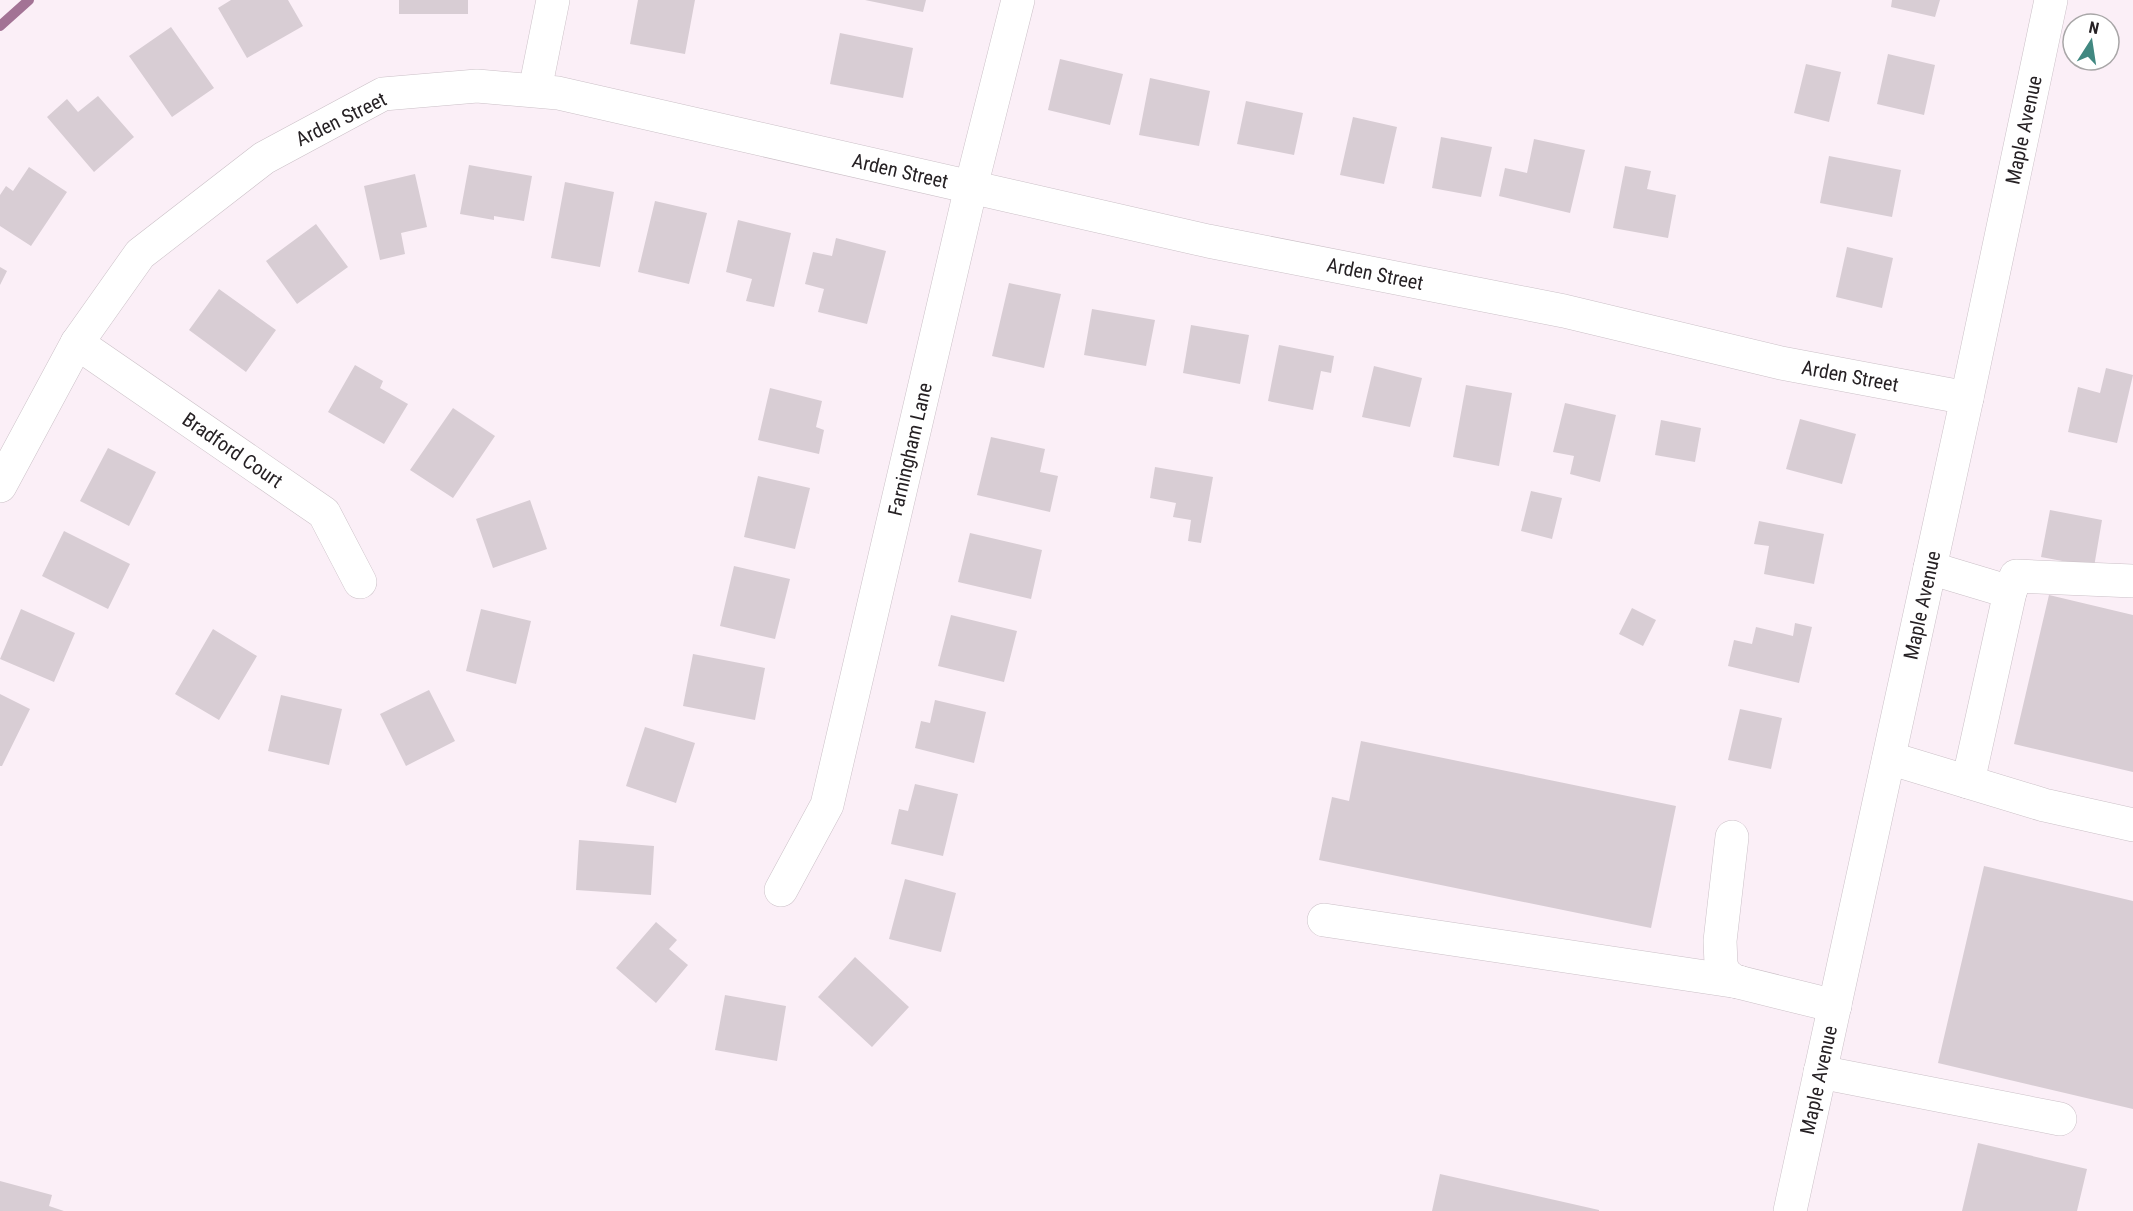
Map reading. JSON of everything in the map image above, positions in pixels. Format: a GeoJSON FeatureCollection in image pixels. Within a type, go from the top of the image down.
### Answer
{"type":"FeatureCollection","features":[{"type":"Feature","properties":{"kind":"street"},"geometry":{"type":"LineString","coordinates":[[535,90],[553,0]]}},
{"type":"Feature","properties":{"kind":"street","name":"Farningham Lane"},"geometry":{"type":"LineString","coordinates":[[782,890],[827,805],[971,187],[1018,0]]}},
{"type":"Feature","properties":{"kind":"street","name":"Maple Avenue"},"geometry":{"type":"LineString","coordinates":[[1790,1211],[1968,398],[2052,0]]}},
{"type":"Feature","properties":{"kind":"street","name":"Arden Street"},"geometry":{"type":"LineString","coordinates":[[0,486],[77,343],[140,254],[264,158],[383,94],[477,86],[558,93],[1208,240],[1564,311],[1781,363],[1968,398]]}},
{"type":"Feature","properties":{"kind":"street","name":"Bradford Court"},"geometry":{"type":"LineString","coordinates":[[77,343],[324,513],[360,582]]}},
{"type":"Feature","properties":{"kind":"street"},"geometry":{"type":"LineString","coordinates":[[1930,568],[2010,592]]}},
{"type":"Feature","properties":{"kind":"street"},"geometry":{"type":"LineString","coordinates":[[1968,782],[2010,592],[2016,576],[2133,581]]}},
{"type":"Feature","properties":{"kind":"street"},"geometry":{"type":"LineString","coordinates":[[1889,758],[2044,806],[2133,825]]}},
{"type":"Feature","properties":{"kind":"street"},"geometry":{"type":"LineString","coordinates":[[1732,837],[1720,941],[1724,973],[1734,981],[1835,1006]]}},
{"type":"Feature","properties":{"kind":"street"},"geometry":{"type":"LineString","coordinates":[[1324,920],[1739,982]]}},
{"type":"Feature","properties":{"kind":"street"},"geometry":{"type":"LineString","coordinates":[[1820,1072],[2060,1119]]}},
{"type":"Feature","properties":{"kind":"building"},"geometry":{"type":"Polygon","coordinates":[[[231,0],[288,0],[303,26],[247,58],[218,8],[231,0]]]}},
{"type":"Feature","properties":{"kind":"building"},"geometry":{"type":"Polygon","coordinates":[[[399,0],[468,0],[468,14],[399,14],[399,0]]]}},
{"type":"Feature","properties":{"kind":"building"},"geometry":{"type":"Polygon","coordinates":[[[638,0],[695,0],[685,54],[630,44],[638,0]]]}},
{"type":"Feature","properties":{"kind":"building"},"geometry":{"type":"Polygon","coordinates":[[[865,0],[926,0],[923,12],[865,0]]]}},
{"type":"Feature","properties":{"kind":"building"},"geometry":{"type":"Polygon","coordinates":[[[1892,0],[1940,0],[1935,17],[1891,7],[1892,0]]]}},
{"type":"Feature","properties":{"kind":"building"},"geometry":{"type":"Polygon","coordinates":[[[171,27],[214,88],[172,117],[129,56],[171,27]]]}},
{"type":"Feature","properties":{"kind":"building"},"geometry":{"type":"Polygon","coordinates":[[[840,33],[913,48],[903,98],[830,84],[840,33]]]}},
{"type":"Feature","properties":{"kind":"building"},"geometry":{"type":"Polygon","coordinates":[[[1888,54],[1935,65],[1924,115],[1877,104],[1888,54]]]}},
{"type":"Feature","properties":{"kind":"building"},"geometry":{"type":"Polygon","coordinates":[[[1060,59],[1123,74],[1110,125],[1048,110],[1060,59]]]}},
{"type":"Feature","properties":{"kind":"building"},"geometry":{"type":"Polygon","coordinates":[[[1806,64],[1841,72],[1829,122],[1794,113],[1806,64]]]}},
{"type":"Feature","properties":{"kind":"building"},"geometry":{"type":"Polygon","coordinates":[[[1150,78],[1210,91],[1199,146],[1139,135],[1150,78]]]}},
{"type":"Feature","properties":{"kind":"building"},"geometry":{"type":"Polygon","coordinates":[[[98,96],[134,137],[94,172],[47,117],[67,99],[78,112],[98,96]]]}},
{"type":"Feature","properties":{"kind":"building"},"geometry":{"type":"Polygon","coordinates":[[[1246,101],[1303,113],[1294,155],[1237,144],[1246,101]]]}},
{"type":"Feature","properties":{"kind":"building"},"geometry":{"type":"Polygon","coordinates":[[[1353,117],[1397,127],[1384,184],[1340,175],[1353,117]]]}},
{"type":"Feature","properties":{"kind":"building"},"geometry":{"type":"Polygon","coordinates":[[[1441,137],[1492,147],[1481,197],[1432,188],[1441,137]]]}},
{"type":"Feature","properties":{"kind":"building"},"geometry":{"type":"Polygon","coordinates":[[[1534,139],[1585,150],[1570,213],[1499,196],[1505,168],[1527,173],[1534,139]]]}},
{"type":"Feature","properties":{"kind":"building"},"geometry":{"type":"Polygon","coordinates":[[[1829,156],[1901,170],[1892,217],[1820,203],[1829,156]]]}},
{"type":"Feature","properties":{"kind":"building"},"geometry":{"type":"Polygon","coordinates":[[[469,165],[532,176],[524,221],[494,216],[494,220],[460,214],[469,165]]]}},
{"type":"Feature","properties":{"kind":"building"},"geometry":{"type":"Polygon","coordinates":[[[1625,166],[1651,171],[1647,189],[1676,195],[1668,238],[1613,228],[1625,166]]]}},
{"type":"Feature","properties":{"kind":"building"},"geometry":{"type":"Polygon","coordinates":[[[29,167],[67,192],[31,246],[0,226],[0,195],[6,186],[13,191],[29,167]]]}},
{"type":"Feature","properties":{"kind":"building"},"geometry":{"type":"Polygon","coordinates":[[[415,174],[427,227],[401,233],[405,254],[380,260],[364,186],[415,174]]]}},
{"type":"Feature","properties":{"kind":"building"},"geometry":{"type":"Polygon","coordinates":[[[565,182],[614,192],[600,267],[551,258],[565,182]]]}},
{"type":"Feature","properties":{"kind":"building"},"geometry":{"type":"Polygon","coordinates":[[[655,201],[707,213],[689,284],[638,272],[655,201]]]}},
{"type":"Feature","properties":{"kind":"building"},"geometry":{"type":"Polygon","coordinates":[[[738,220],[791,233],[774,307],[746,301],[752,279],[726,272],[738,220]]]}},
{"type":"Feature","properties":{"kind":"building"},"geometry":{"type":"Polygon","coordinates":[[[316,224],[348,267],[297,304],[266,261],[316,224]]]}},
{"type":"Feature","properties":{"kind":"building"},"geometry":{"type":"Polygon","coordinates":[[[836,238],[886,251],[867,324],[818,312],[824,289],[805,284],[813,252],[832,256],[836,238]]]}},
{"type":"Feature","properties":{"kind":"building"},"geometry":{"type":"Polygon","coordinates":[[[1847,247],[1893,258],[1882,308],[1836,297],[1847,247]]]}},
{"type":"Feature","properties":{"kind":"building"},"geometry":{"type":"Polygon","coordinates":[[[0,267],[7,271],[0,285],[0,267]]]}},
{"type":"Feature","properties":{"kind":"building"},"geometry":{"type":"Polygon","coordinates":[[[1009,283],[1061,294],[1044,368],[992,356],[1009,283]]]}},
{"type":"Feature","properties":{"kind":"building"},"geometry":{"type":"Polygon","coordinates":[[[219,289],[276,330],[246,372],[189,330],[219,289]]]}},
{"type":"Feature","properties":{"kind":"building"},"geometry":{"type":"Polygon","coordinates":[[[1092,309],[1155,320],[1146,366],[1084,355],[1092,309]]]}},
{"type":"Feature","properties":{"kind":"building"},"geometry":{"type":"Polygon","coordinates":[[[1191,325],[1249,335],[1240,384],[1183,373],[1191,325]]]}},
{"type":"Feature","properties":{"kind":"building"},"geometry":{"type":"Polygon","coordinates":[[[1279,345],[1334,356],[1331,373],[1321,371],[1313,410],[1268,401],[1279,345]]]}},
{"type":"Feature","properties":{"kind":"building"},"geometry":{"type":"Polygon","coordinates":[[[355,365],[383,381],[380,388],[408,404],[384,444],[328,412],[355,365]]]}},
{"type":"Feature","properties":{"kind":"building"},"geometry":{"type":"Polygon","coordinates":[[[1374,366],[1422,378],[1410,427],[1362,417],[1374,366]]]}},
{"type":"Feature","properties":{"kind":"building"},"geometry":{"type":"Polygon","coordinates":[[[2106,368],[2133,375],[2117,443],[2068,432],[2078,387],[2100,393],[2106,368]]]}},
{"type":"Feature","properties":{"kind":"building"},"geometry":{"type":"Polygon","coordinates":[[[1466,385],[1512,393],[1499,466],[1453,457],[1466,385]]]}},
{"type":"Feature","properties":{"kind":"building"},"geometry":{"type":"Polygon","coordinates":[[[770,388],[822,401],[816,427],[824,430],[819,454],[758,440],[770,388]]]}},
{"type":"Feature","properties":{"kind":"building"},"geometry":{"type":"Polygon","coordinates":[[[1565,403],[1616,415],[1600,482],[1570,474],[1574,456],[1553,452],[1565,403]]]}},
{"type":"Feature","properties":{"kind":"building"},"geometry":{"type":"Polygon","coordinates":[[[453,408],[495,436],[453,498],[410,470],[453,408]]]}},
{"type":"Feature","properties":{"kind":"building"},"geometry":{"type":"Polygon","coordinates":[[[1800,419],[1856,434],[1842,484],[1786,469],[1800,419]]]}},
{"type":"Feature","properties":{"kind":"building"},"geometry":{"type":"Polygon","coordinates":[[[1661,420],[1701,428],[1695,462],[1655,455],[1661,420]]]}},
{"type":"Feature","properties":{"kind":"building"},"geometry":{"type":"Polygon","coordinates":[[[991,437],[1045,449],[1040,472],[1058,476],[1050,512],[977,495],[991,437]]]}},
{"type":"Feature","properties":{"kind":"building"},"geometry":{"type":"Polygon","coordinates":[[[108,448],[156,472],[129,526],[80,501],[108,448]]]}},
{"type":"Feature","properties":{"kind":"building"},"geometry":{"type":"Polygon","coordinates":[[[1155,467],[1213,477],[1201,543],[1188,541],[1191,520],[1173,517],[1176,503],[1150,498],[1155,467]]]}},
{"type":"Feature","properties":{"kind":"building"},"geometry":{"type":"Polygon","coordinates":[[[758,476],[810,488],[795,549],[744,537],[758,476]]]}},
{"type":"Feature","properties":{"kind":"building"},"geometry":{"type":"Polygon","coordinates":[[[1531,491],[1562,498],[1552,539],[1521,531],[1531,491]]]}},
{"type":"Feature","properties":{"kind":"building"},"geometry":{"type":"Polygon","coordinates":[[[530,500],[547,549],[493,568],[476,519],[530,500]]]}},
{"type":"Feature","properties":{"kind":"building"},"geometry":{"type":"Polygon","coordinates":[[[2050,510],[2102,520],[2094,567],[2041,557],[2050,510]]]}},
{"type":"Feature","properties":{"kind":"building"},"geometry":{"type":"Polygon","coordinates":[[[1759,521],[1824,534],[1814,584],[1764,574],[1769,546],[1754,544],[1759,521]]]}},
{"type":"Feature","properties":{"kind":"building"},"geometry":{"type":"Polygon","coordinates":[[[64,531],[130,564],[108,609],[42,576],[64,531]]]}},
{"type":"Feature","properties":{"kind":"building"},"geometry":{"type":"Polygon","coordinates":[[[970,533],[1042,550],[1031,599],[958,582],[970,533]]]}},
{"type":"Feature","properties":{"kind":"building"},"geometry":{"type":"Polygon","coordinates":[[[734,566],[790,579],[775,639],[720,626],[734,566]]]}},
{"type":"Feature","properties":{"kind":"building"},"geometry":{"type":"Polygon","coordinates":[[[2049,595],[2133,615],[2133,772],[2014,744],[2049,595]]]}},
{"type":"Feature","properties":{"kind":"building"},"geometry":{"type":"Polygon","coordinates":[[[1632,608],[1656,620],[1643,646],[1619,634],[1632,608]]]}},
{"type":"Feature","properties":{"kind":"building"},"geometry":{"type":"Polygon","coordinates":[[[21,609],[75,633],[54,682],[0,659],[21,609]]]}},
{"type":"Feature","properties":{"kind":"building"},"geometry":{"type":"Polygon","coordinates":[[[481,609],[531,621],[516,684],[466,671],[481,609]]]}},
{"type":"Feature","properties":{"kind":"building"},"geometry":{"type":"Polygon","coordinates":[[[951,615],[1017,631],[1004,682],[938,666],[951,615]]]}},
{"type":"Feature","properties":{"kind":"building"},"geometry":{"type":"Polygon","coordinates":[[[1795,623],[1812,627],[1799,683],[1728,666],[1734,640],[1752,644],[1756,627],[1793,636],[1795,623]]]}},
{"type":"Feature","properties":{"kind":"building"},"geometry":{"type":"Polygon","coordinates":[[[213,629],[257,656],[219,720],[175,694],[213,629]]]}},
{"type":"Feature","properties":{"kind":"building"},"geometry":{"type":"Polygon","coordinates":[[[693,654],[765,668],[755,720],[683,706],[693,654]]]}},
{"type":"Feature","properties":{"kind":"building"},"geometry":{"type":"Polygon","coordinates":[[[429,690],[455,741],[406,766],[380,714],[429,690]]]}},
{"type":"Feature","properties":{"kind":"building"},"geometry":{"type":"Polygon","coordinates":[[[0,694],[30,709],[2,766],[0,766],[0,694]]]}},
{"type":"Feature","properties":{"kind":"building"},"geometry":{"type":"Polygon","coordinates":[[[281,695],[342,709],[329,765],[268,751],[281,695]]]}},
{"type":"Feature","properties":{"kind":"building"},"geometry":{"type":"Polygon","coordinates":[[[935,700],[986,712],[974,763],[915,748],[921,721],[930,723],[935,700]]]}},
{"type":"Feature","properties":{"kind":"building"},"geometry":{"type":"Polygon","coordinates":[[[1740,709],[1782,718],[1771,769],[1728,760],[1740,709]]]}},
{"type":"Feature","properties":{"kind":"building"},"geometry":{"type":"Polygon","coordinates":[[[645,727],[695,743],[676,803],[626,786],[645,727]]]}},
{"type":"Feature","properties":{"kind":"building"},"geometry":{"type":"Polygon","coordinates":[[[1361,741],[1676,806],[1651,928],[1319,860],[1332,797],[1349,801],[1361,741]]]}},
{"type":"Feature","properties":{"kind":"building"},"geometry":{"type":"Polygon","coordinates":[[[915,784],[958,794],[943,856],[891,844],[899,809],[908,811],[915,784]]]}},
{"type":"Feature","properties":{"kind":"building"},"geometry":{"type":"Polygon","coordinates":[[[579,840],[654,846],[651,895],[576,890],[579,840]]]}},
{"type":"Feature","properties":{"kind":"building"},"geometry":{"type":"Polygon","coordinates":[[[1984,866],[2133,901],[2133,1109],[1938,1063],[1984,866]]]}},
{"type":"Feature","properties":{"kind":"building"},"geometry":{"type":"Polygon","coordinates":[[[905,879],[956,893],[941,952],[889,939],[905,879]]]}},
{"type":"Feature","properties":{"kind":"building"},"geometry":{"type":"Polygon","coordinates":[[[656,922],[677,940],[669,949],[688,965],[656,1003],[616,968],[656,922]]]}},
{"type":"Feature","properties":{"kind":"building"},"geometry":{"type":"Polygon","coordinates":[[[855,957],[909,1007],[872,1047],[818,997],[855,957]]]}},
{"type":"Feature","properties":{"kind":"building"},"geometry":{"type":"Polygon","coordinates":[[[725,995],[786,1006],[777,1061],[715,1050],[725,995]]]}},
{"type":"Feature","properties":{"kind":"building"},"geometry":{"type":"Polygon","coordinates":[[[1978,1143],[2087,1169],[2077,1211],[1962,1211],[1978,1143]]]}},
{"type":"Feature","properties":{"kind":"building"},"geometry":{"type":"Polygon","coordinates":[[[1440,1174],[1599,1210],[1599,1211],[1432,1211],[1440,1174]]]}},
{"type":"Feature","properties":{"kind":"building"},"geometry":{"type":"Polygon","coordinates":[[[0,1181],[52,1195],[49,1206],[64,1211],[0,1211],[0,1181]]]}},
{"type":"Feature","properties":{"kind":"waterway"},"geometry":{"type":"LineString","coordinates":[[0,26],[29,0]]}}]}
